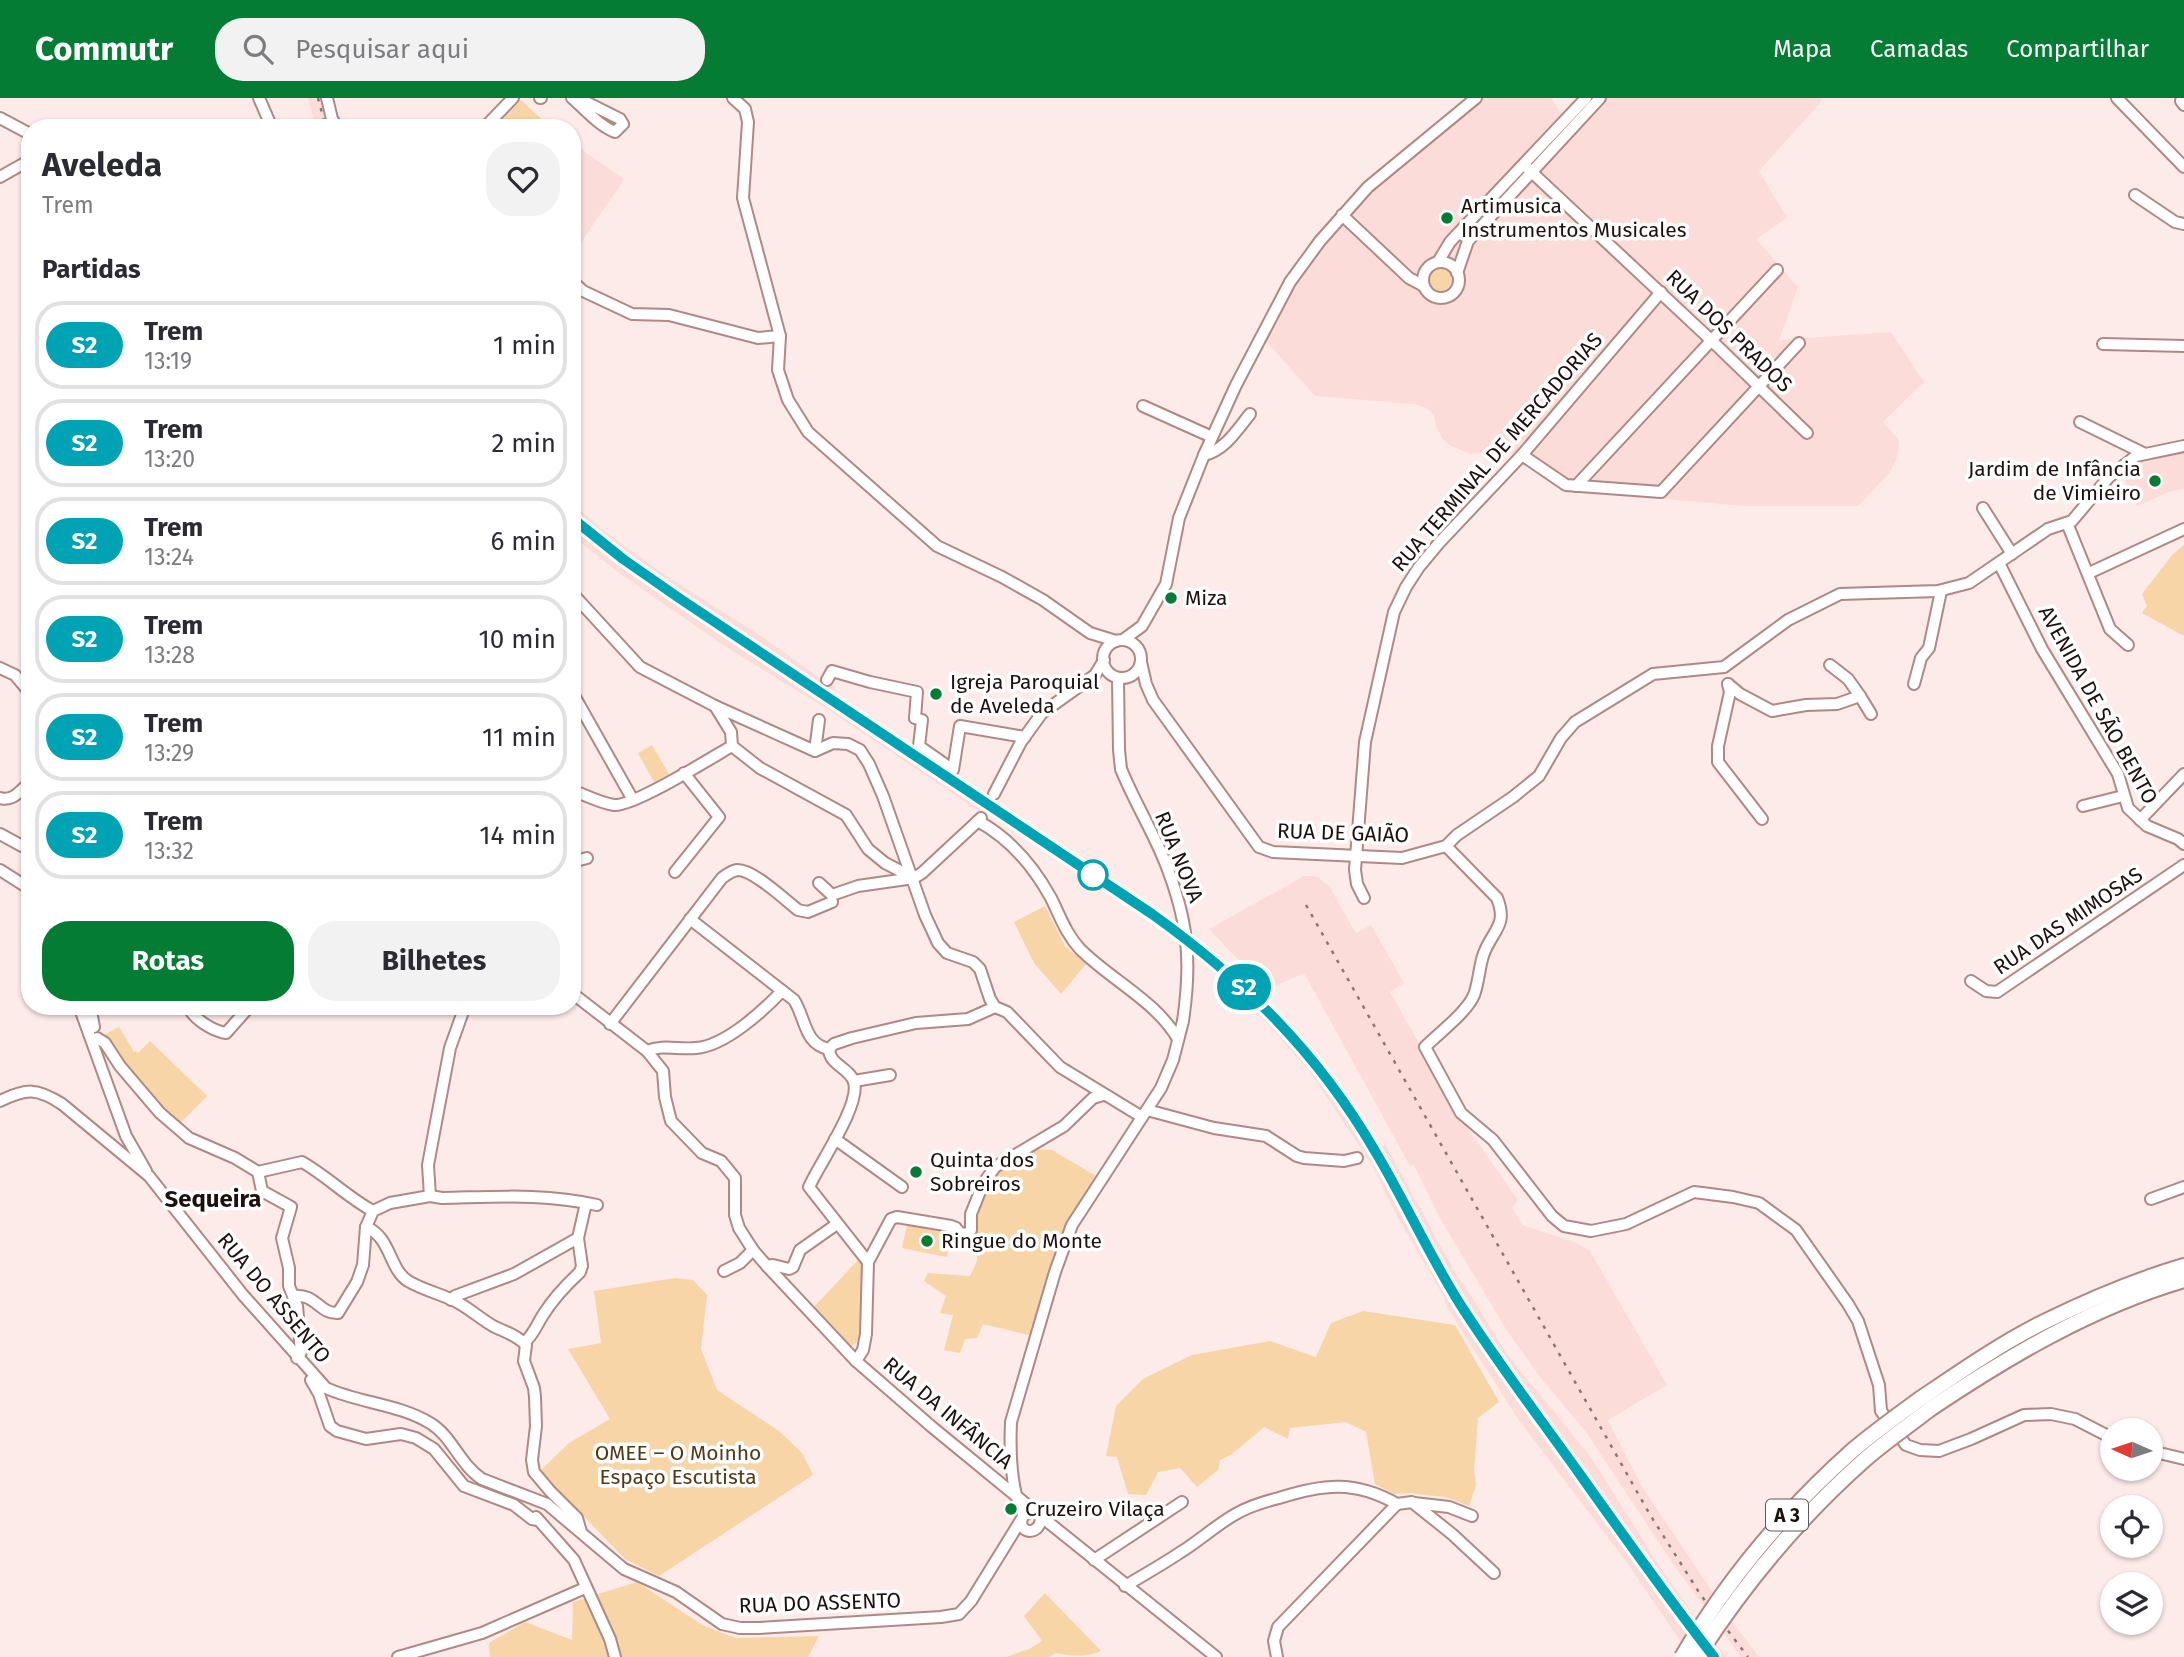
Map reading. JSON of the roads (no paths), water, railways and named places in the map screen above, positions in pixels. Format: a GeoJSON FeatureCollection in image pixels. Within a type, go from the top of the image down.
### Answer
{"type":"FeatureCollection","features":[{"type":"Feature","properties":{"kind":"highway","name":"A 3"},"geometry":{"type":"LineString","coordinates":[[1698,1657],[1751,1579],[1816,1504],[1925,1404],[1979,1360],[2042,1323],[2095,1298],[2184,1266]]}},
{"type":"Feature","properties":{"kind":"highway","name":"A 3"},"geometry":{"type":"LineString","coordinates":[[1682,1657],[1703,1621],[1769,1535],[1807,1493],[1854,1449],[1925,1404],[2090,1315],[2184,1280]]}},
{"type":"Feature","properties":{"kind":"street"},"geometry":{"type":"LineString","coordinates":[[259,98],[268,119]]}},
{"type":"Feature","properties":{"kind":"street"},"geometry":{"type":"LineString","coordinates":[[327,98],[332,119]]}},
{"type":"Feature","properties":{"kind":"street"},"geometry":{"type":"LineString","coordinates":[[493,119],[513,98]]}},
{"type":"Feature","properties":{"kind":"street"},"geometry":{"type":"LineString","coordinates":[[572,98],[615,132],[621,127],[620,120],[578,98]]}},
{"type":"Feature","properties":{"kind":"street"},"geometry":{"type":"LineString","coordinates":[[733,98],[745,109],[748,122],[743,198],[780,337],[778,370],[788,400],[808,432],[937,546],[1043,600],[1090,634],[1133,643],[1139,650]]}},
{"type":"Feature","properties":{"kind":"street"},"geometry":{"type":"LineString","coordinates":[[1096,675],[1121,676],[1137,672],[1141,662],[1139,650],[1142,626],[1166,584],[1179,518],[1204,454],[1276,305],[1304,260],[1368,187],[1476,98]]}},
{"type":"Feature","properties":{"kind":"street"},"geometry":{"type":"LineString","coordinates":[[1342,215],[1409,278],[1424,286],[1432,295],[1442,298],[1448,296],[1458,284],[1457,273],[1468,241],[1586,98]]}},
{"type":"Feature","properties":{"kind":"street"},"geometry":{"type":"LineString","coordinates":[[1424,286],[1425,271],[1438,262],[1450,242],[1600,98]]}},
{"type":"Feature","properties":{"kind":"street"},"geometry":{"type":"LineString","coordinates":[[2117,98],[2182,161]]}},
{"type":"Feature","properties":{"kind":"street"},"geometry":{"type":"LineString","coordinates":[[2182,98],[2184,105]]}},
{"type":"Feature","properties":{"kind":"street"},"geometry":{"type":"LineString","coordinates":[[0,118],[21,129]]}},
{"type":"Feature","properties":{"kind":"street"},"geometry":{"type":"LineString","coordinates":[[0,177],[21,165]]}},
{"type":"Feature","properties":{"kind":"street","name":"RUA DOS PRADOS"},"geometry":{"type":"LineString","coordinates":[[1527,168],[1807,433]]}},
{"type":"Feature","properties":{"kind":"street"},"geometry":{"type":"LineString","coordinates":[[2135,195],[2175,222],[2184,224]]}},
{"type":"Feature","properties":{"kind":"street"},"geometry":{"type":"LineString","coordinates":[[1438,262],[1449,264],[1457,273]]}},
{"type":"Feature","properties":{"kind":"street"},"geometry":{"type":"LineString","coordinates":[[1576,486],[1777,270]]}},
{"type":"Feature","properties":{"kind":"street"},"geometry":{"type":"LineString","coordinates":[[581,289],[632,314],[669,315],[758,338],[780,337]]}},
{"type":"Feature","properties":{"kind":"street","name":"RUA TERMINAL DE MERCADORIAS"},"geometry":{"type":"LineString","coordinates":[[1364,898],[1357,884],[1355,855],[1366,742],[1394,612],[1406,587],[1419,567],[1521,455],[1661,292]]}},
{"type":"Feature","properties":{"kind":"street"},"geometry":{"type":"LineString","coordinates":[[1521,455],[1566,485],[1661,492],[1799,343]]}},
{"type":"Feature","properties":{"kind":"street"},"geometry":{"type":"LineString","coordinates":[[2103,344],[2184,346]]}},
{"type":"Feature","properties":{"kind":"street"},"geometry":{"type":"LineString","coordinates":[[1143,406],[1212,438]]}},
{"type":"Feature","properties":{"kind":"street"},"geometry":{"type":"LineString","coordinates":[[1204,454],[1214,453],[1250,414]]}},
{"type":"Feature","properties":{"kind":"street"},"geometry":{"type":"LineString","coordinates":[[2080,422],[2143,453]]}},
{"type":"Feature","properties":{"kind":"street"},"geometry":{"type":"LineString","coordinates":[[1762,819],[1718,762],[1718,746],[1730,692],[1724,667],[1788,620],[1840,594],[1941,590],[1969,583],[2049,530],[2072,521],[2117,469],[2136,456],[2184,446]]}},
{"type":"Feature","properties":{"kind":"street"},"geometry":{"type":"LineString","coordinates":[[1983,508],[2012,554]]}},
{"type":"Feature","properties":{"kind":"street"},"geometry":{"type":"LineString","coordinates":[[2067,523],[2110,629],[2129,645]]}},
{"type":"Feature","properties":{"kind":"street"},"geometry":{"type":"LineString","coordinates":[[2089,573],[2184,529]]}},
{"type":"Feature","properties":{"kind":"street","name":"AVENIDA DE SÃO BENTO"},"geometry":{"type":"LineString","coordinates":[[1999,563],[2042,649],[2118,774],[2128,808],[2147,825],[2184,844]]}},
{"type":"Feature","properties":{"kind":"street"},"geometry":{"type":"LineString","coordinates":[[1914,684],[1921,658],[1929,648],[1941,590]]}},
{"type":"Feature","properties":{"kind":"street"},"geometry":{"type":"LineString","coordinates":[[581,603],[640,667],[715,706],[815,751],[833,743],[848,744],[860,750],[883,796],[925,915],[938,943],[947,953],[973,962],[980,969],[995,1007],[1007,1012],[1060,1067],[1103,1094],[1144,1114],[1266,1136],[1304,1158],[1344,1161],[1356,1158]]}},
{"type":"Feature","properties":{"kind":"street"},"geometry":{"type":"LineString","coordinates":[[994,794],[1025,737],[1042,713],[1096,675],[1109,645],[1142,626]]}},
{"type":"Feature","properties":{"kind":"street"},"geometry":{"type":"LineString","coordinates":[[1090,634],[1104,659],[1106,669],[1146,684]]}},
{"type":"Feature","properties":{"kind":"street","name":"RUA DE GAIÃO"},"geometry":{"type":"LineString","coordinates":[[1141,662],[1153,700],[1259,847],[1273,852],[1402,858],[1446,846],[1457,835],[1513,797],[1539,776],[1561,738],[1575,722],[1653,674],[1724,667]]}},
{"type":"Feature","properties":{"kind":"street"},"geometry":{"type":"LineString","coordinates":[[1830,665],[1847,679],[1871,714]]}},
{"type":"Feature","properties":{"kind":"street"},"geometry":{"type":"LineString","coordinates":[[0,668],[15,675],[21,682]]}},
{"type":"Feature","properties":{"kind":"street"},"geometry":{"type":"LineString","coordinates":[[827,680],[832,671],[917,692],[915,718],[922,720],[919,746],[953,770],[960,726],[1025,737]]}},
{"type":"Feature","properties":{"kind":"street","name":"RUA NOVA"},"geometry":{"type":"LineString","coordinates":[[1016,1495],[1011,1422],[1066,1238],[1083,1205],[1161,1088],[1173,1060],[1183,1021],[1188,983],[1187,938],[1179,900],[1122,769],[1119,750],[1121,676]]}},
{"type":"Feature","properties":{"kind":"street"},"geometry":{"type":"LineString","coordinates":[[1728,684],[1740,694],[1772,711],[1806,705],[1837,704],[1860,696]]}},
{"type":"Feature","properties":{"kind":"street"},"geometry":{"type":"LineString","coordinates":[[715,706],[731,732],[732,746],[760,768],[846,815],[868,849],[885,863],[914,878]]}},
{"type":"Feature","properties":{"kind":"street"},"geometry":{"type":"LineString","coordinates":[[581,708],[634,800]]}},
{"type":"Feature","properties":{"kind":"street"},"geometry":{"type":"LineString","coordinates":[[731,732],[743,718]]}},
{"type":"Feature","properties":{"kind":"street"},"geometry":{"type":"LineString","coordinates":[[815,751],[819,720]]}},
{"type":"Feature","properties":{"kind":"street"},"geometry":{"type":"LineString","coordinates":[[581,793],[617,805],[634,800],[732,746]]}},
{"type":"Feature","properties":{"kind":"street"},"geometry":{"type":"LineString","coordinates":[[674,872],[719,817],[684,773]]}},
{"type":"Feature","properties":{"kind":"street"},"geometry":{"type":"LineString","coordinates":[[2140,820],[2184,774]]}},
{"type":"Feature","properties":{"kind":"street"},"geometry":{"type":"LineString","coordinates":[[0,798],[12,799],[21,791]]}},
{"type":"Feature","properties":{"kind":"street"},"geometry":{"type":"LineString","coordinates":[[2082,806],[2123,796]]}},
{"type":"Feature","properties":{"kind":"street"},"geometry":{"type":"LineString","coordinates":[[819,883],[832,895],[858,886],[914,878],[979,820],[1024,858],[1051,898],[1068,934],[1080,948],[1162,1016],[1178,1039]]}},
{"type":"Feature","properties":{"kind":"street"},"geometry":{"type":"LineString","coordinates":[[0,834],[21,845]]}},
{"type":"Feature","properties":{"kind":"street"},"geometry":{"type":"LineString","coordinates":[[1446,846],[1497,898],[1502,917],[1484,952],[1474,996],[1425,1047],[1461,1113],[1493,1140],[1552,1216],[1564,1226],[1591,1231],[1626,1224],[1693,1192],[1759,1203],[1796,1230],[1848,1304],[1858,1321],[1879,1385],[1881,1411],[1906,1445],[1920,1450],[1939,1451],[2024,1415],[2052,1415],[2075,1419],[2100,1432]]}},
{"type":"Feature","properties":{"kind":"street"},"geometry":{"type":"LineString","coordinates":[[581,860],[587,858]]}},
{"type":"Feature","properties":{"kind":"street","name":"RUA DAS MIMOSAS"},"geometry":{"type":"LineString","coordinates":[[1971,981],[1986,991],[1997,992],[2184,865]]}},
{"type":"Feature","properties":{"kind":"street"},"geometry":{"type":"LineString","coordinates":[[0,870],[21,884]]}},
{"type":"Feature","properties":{"kind":"street"},"geometry":{"type":"LineString","coordinates":[[610,1024],[722,878],[730,872],[738,870],[750,873],[798,910],[808,912],[832,902]]}},
{"type":"Feature","properties":{"kind":"street"},"geometry":{"type":"LineString","coordinates":[[690,919],[794,1000],[811,1039],[820,1047],[829,1049]]}},
{"type":"Feature","properties":{"kind":"street"},"geometry":{"type":"LineString","coordinates":[[581,1000],[648,1051],[657,1047],[693,1049],[714,1043],[755,1015],[782,990]]}},
{"type":"Feature","properties":{"kind":"street"},"geometry":{"type":"LineString","coordinates":[[829,1049],[834,1044],[852,1038],[916,1023],[968,1019],[995,1007]]}},
{"type":"Feature","properties":{"kind":"street"},"geometry":{"type":"LineString","coordinates":[[82,1015],[126,1136],[149,1176]]}},
{"type":"Feature","properties":{"kind":"street"},"geometry":{"type":"LineString","coordinates":[[90,1015],[106,1061],[106,1077]]}},
{"type":"Feature","properties":{"kind":"street"},"geometry":{"type":"LineString","coordinates":[[193,1015],[219,1032],[226,1033],[243,1015]]}},
{"type":"Feature","properties":{"kind":"street"},"geometry":{"type":"LineString","coordinates":[[430,1196],[428,1166],[450,1048],[462,1015]]}},
{"type":"Feature","properties":{"kind":"street"},"geometry":{"type":"LineString","coordinates":[[97,1038],[105,1042],[120,1066],[160,1113],[189,1138],[235,1158],[258,1172],[302,1162],[373,1211]]}},
{"type":"Feature","properties":{"kind":"street"},"geometry":{"type":"LineString","coordinates":[[829,1049],[830,1057],[854,1081],[853,1101],[809,1187],[868,1262]]}},
{"type":"Feature","properties":{"kind":"street","name":"RUA DA INFÂNCIA"},"geometry":{"type":"LineString","coordinates":[[648,1051],[663,1071],[665,1097],[671,1121],[702,1153],[721,1161],[735,1178],[735,1215],[739,1228],[753,1250],[856,1361],[1125,1586],[1216,1657]]}},
{"type":"Feature","properties":{"kind":"street"},"geometry":{"type":"LineString","coordinates":[[854,1081],[890,1075]]}},
{"type":"Feature","properties":{"kind":"street"},"geometry":{"type":"LineString","coordinates":[[0,1101],[24,1091],[36,1091],[49,1096],[149,1176]]}},
{"type":"Feature","properties":{"kind":"street"},"geometry":{"type":"LineString","coordinates":[[856,1361],[863,1350],[866,1335],[868,1262],[891,1219],[897,1217],[951,1226],[960,1234],[967,1234],[971,1230],[971,1214],[983,1184],[995,1167],[1063,1126],[1093,1098],[1103,1094]]}},
{"type":"Feature","properties":{"kind":"street"},"geometry":{"type":"LineString","coordinates":[[118,1150],[125,1143],[126,1136]]}},
{"type":"Feature","properties":{"kind":"street"},"geometry":{"type":"LineString","coordinates":[[835,1139],[902,1187]]}},
{"type":"Feature","properties":{"kind":"street"},"geometry":{"type":"LineString","coordinates":[[258,1172],[262,1191],[291,1207],[282,1238],[289,1268],[289,1286],[297,1306],[301,1352],[299,1359],[301,1368],[319,1394],[330,1426],[337,1432],[366,1439],[401,1434],[416,1438],[434,1450],[464,1486],[514,1505],[532,1519],[538,1520]]}},
{"type":"Feature","properties":{"kind":"street","name":"RUA DO ASSENTO"},"geometry":{"type":"LineString","coordinates":[[149,1176],[243,1295],[326,1388],[429,1422],[439,1429],[473,1473],[547,1504],[624,1569],[676,1592],[722,1624],[740,1628],[915,1619],[959,1614],[971,1601],[1022,1518]]}},
{"type":"Feature","properties":{"kind":"street"},"geometry":{"type":"LineString","coordinates":[[2151,1199],[2184,1187]]}},
{"type":"Feature","properties":{"kind":"street"},"geometry":{"type":"LineString","coordinates":[[293,1296],[308,1297],[327,1312],[338,1312],[363,1265],[366,1227],[373,1211],[390,1203],[430,1196],[442,1198],[525,1195],[592,1204],[578,1238],[582,1266],[580,1272],[564,1288],[542,1316],[534,1334],[524,1343]]}},
{"type":"Feature","properties":{"kind":"street"},"geometry":{"type":"LineString","coordinates":[[767,1266],[789,1269],[800,1250],[837,1224]]}},
{"type":"Feature","properties":{"kind":"street"},"geometry":{"type":"LineString","coordinates":[[366,1227],[380,1237],[393,1258],[398,1273],[405,1280],[451,1300],[482,1320],[520,1338],[526,1345],[524,1361],[535,1397],[536,1426],[532,1460],[534,1472],[578,1518],[581,1533]]}},
{"type":"Feature","properties":{"kind":"street"},"geometry":{"type":"LineString","coordinates":[[451,1300],[455,1296],[513,1274],[578,1238]]}},
{"type":"Feature","properties":{"kind":"street"},"geometry":{"type":"LineString","coordinates":[[724,1271],[740,1263],[753,1250]]}},
{"type":"Feature","properties":{"kind":"street"},"geometry":{"type":"LineString","coordinates":[[2163,1454],[2184,1459]]}},
{"type":"Feature","properties":{"kind":"street"},"geometry":{"type":"LineString","coordinates":[[1125,1586],[1234,1515],[1283,1496],[1335,1485],[1379,1493],[1397,1503],[1412,1502],[1449,1507],[1472,1516]]}},
{"type":"Feature","properties":{"kind":"street"},"geometry":{"type":"LineString","coordinates":[[510,1490],[574,1560],[610,1639],[615,1657]]}},
{"type":"Feature","properties":{"kind":"street","name":"RUA DA INFÂNCIA"},"geometry":{"type":"LineString","coordinates":[[1016,1495],[1022,1518]]}},
{"type":"Feature","properties":{"kind":"street"},"geometry":{"type":"LineString","coordinates":[[1094,1560],[1182,1502]]}},
{"type":"Feature","properties":{"kind":"street"},"geometry":{"type":"LineString","coordinates":[[1412,1502],[1494,1573]]}},
{"type":"Feature","properties":{"kind":"street"},"geometry":{"type":"LineString","coordinates":[[1277,1657],[1275,1641],[1278,1627],[1397,1503]]}},
{"type":"Feature","properties":{"kind":"street"},"geometry":{"type":"LineString","coordinates":[[1032,1531],[1040,1525],[1041,1518],[1031,1511],[1022,1518],[1024,1528],[1032,1531],[1068,1539]]}},
{"type":"Feature","properties":{"kind":"street","name":"RUA DO ASSENTO"},"geometry":{"type":"LineString","coordinates":[[1002,1550],[1032,1531]]}},
{"type":"Feature","properties":{"kind":"street"},"geometry":{"type":"LineString","coordinates":[[398,1657],[482,1633],[586,1588]]}},
{"type":"Feature","properties":{"kind":"railway"},"geometry":{"type":"LineString","coordinates":[[318,98],[324,119]]}},
{"type":"Feature","properties":{"kind":"railway"},"geometry":{"type":"LineString","coordinates":[[581,525],[652,579],[1151,914],[1217,965],[1276,1020],[1329,1082],[1353,1116],[1387,1171],[1454,1293],[1493,1354],[1713,1657]]}},
{"type":"Feature","properties":{"kind":"railway"},"geometry":{"type":"LineString","coordinates":[[1306,905],[1649,1513],[1700,1594],[1748,1657]]}},
{"type":"Feature","properties":{"kind":"train","name":"S2"},"geometry":{"type":"LineString","coordinates":[[581,525],[679,598],[1152,914],[1243,986],[1276,1018],[1329,1082],[1376,1152],[1439,1271],[1470,1319],[1686,1622],[1714,1657]]}},
{"type":"Feature","properties":{"kind":"place","name":"Artimusica Instrumentos Musicales"},"geometry":{"type":"Point","coordinates":[1447,218]}},
{"type":"Feature","properties":{"kind":"place","name":"Jardim de Infância de Vimieiro"},"geometry":{"type":"Point","coordinates":[2155,481]}},
{"type":"Feature","properties":{"kind":"place","name":"Miza"},"geometry":{"type":"Point","coordinates":[1171,598]}},
{"type":"Feature","properties":{"kind":"place","name":"Igreja Paroquial de Aveleda"},"geometry":{"type":"Point","coordinates":[936,694]}},
{"type":"Feature","properties":{"kind":"place","name":"Quinta dos Sobreiros"},"geometry":{"type":"Point","coordinates":[916,1172]}},
{"type":"Feature","properties":{"kind":"place","name":"Ringue do Monte"},"geometry":{"type":"Point","coordinates":[927,1241]}},
{"type":"Feature","properties":{"kind":"place","name":"Cruzeiro Vilaça"},"geometry":{"type":"Point","coordinates":[1011,1509]}},
{"type":"Feature","properties":{"kind":"district","name":"Sequeira"},"geometry":{"type":"Point","coordinates":[213,1199]}},
{"type":"Feature","properties":{"kind":"park label","name":"OMEE – O Moinho Espaço Escutista"},"geometry":{"type":"Point","coordinates":[678,1465]}}]}
